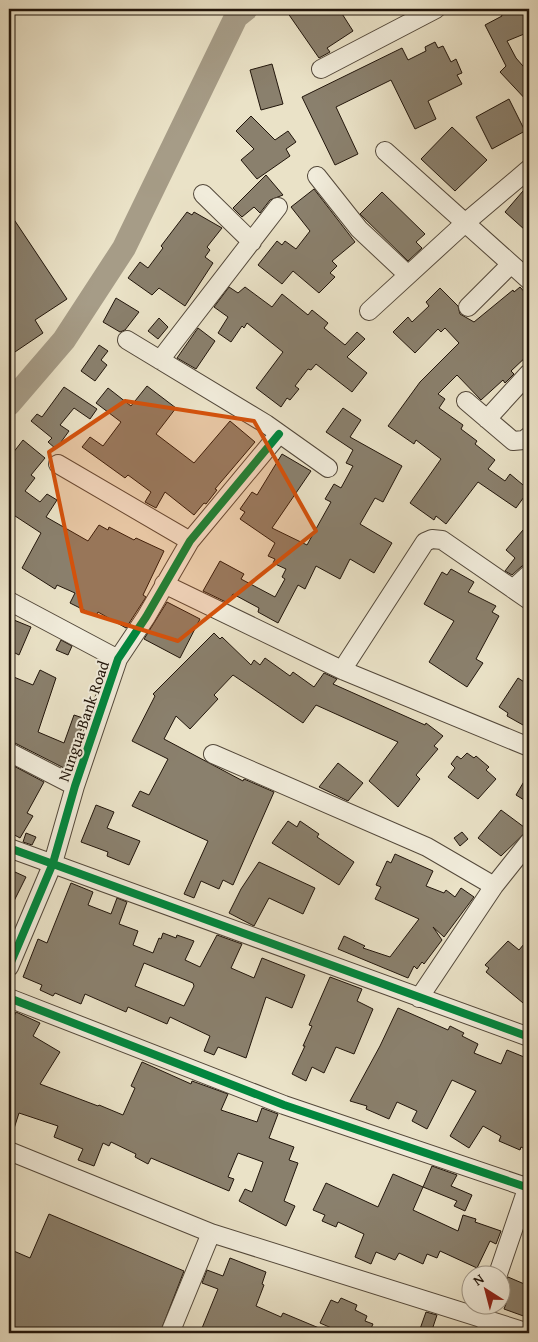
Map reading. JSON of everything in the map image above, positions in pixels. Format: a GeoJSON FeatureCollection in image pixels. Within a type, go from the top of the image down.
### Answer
{"type":"FeatureCollection","features":[{"type":"Feature","properties":{"kind":"street"},"geometry":{"type":"LineString","coordinates":[[321,68],[436,9]]}},
{"type":"Feature","properties":{"kind":"street"},"geometry":{"type":"LineString","coordinates":[[385,150],[529,280]]}},
{"type":"Feature","properties":{"kind":"street"},"geometry":{"type":"LineString","coordinates":[[370,311],[465,223],[529,169]]}},
{"type":"Feature","properties":{"kind":"street"},"geometry":{"type":"LineString","coordinates":[[317,176],[359,228],[408,275]]}},
{"type":"Feature","properties":{"kind":"street"},"geometry":{"type":"LineString","coordinates":[[203,194],[252,242]]}},
{"type":"Feature","properties":{"kind":"street"},"geometry":{"type":"LineString","coordinates":[[160,360],[278,207]]}},
{"type":"Feature","properties":{"kind":"street"},"geometry":{"type":"LineString","coordinates":[[468,308],[511,264]]}},
{"type":"Feature","properties":{"kind":"street"},"geometry":{"type":"LineString","coordinates":[[127,340],[266,424],[328,468]]}},
{"type":"Feature","properties":{"kind":"street"},"geometry":{"type":"LineString","coordinates":[[487,419],[529,373]]}},
{"type":"Feature","properties":{"kind":"street"},"geometry":{"type":"LineString","coordinates":[[466,401],[513,441],[524,440],[529,436]]}},
{"type":"Feature","properties":{"kind":"street","name":"Nungua Bank Road"},"geometry":{"type":"LineString","coordinates":[[9,967],[53,863],[75,786],[118,659],[146,617],[190,541],[279,434]]}},
{"type":"Feature","properties":{"kind":"street"},"geometry":{"type":"LineString","coordinates":[[58,464],[190,541]]}},
{"type":"Feature","properties":{"kind":"street"},"geometry":{"type":"LineString","coordinates":[[342,670],[425,542],[432,539],[442,540],[529,600]]}},
{"type":"Feature","properties":{"kind":"street"},"geometry":{"type":"LineString","coordinates":[[513,589],[529,574]]}},
{"type":"Feature","properties":{"kind":"street"},"geometry":{"type":"LineString","coordinates":[[164,584],[342,670],[529,747]]}},
{"type":"Feature","properties":{"kind":"street"},"geometry":{"type":"LineString","coordinates":[[9,601],[118,659]]}},
{"type":"Feature","properties":{"kind":"street"},"geometry":{"type":"LineString","coordinates":[[9,752],[75,786]]}},
{"type":"Feature","properties":{"kind":"street"},"geometry":{"type":"LineString","coordinates":[[213,754],[427,847],[494,886]]}},
{"type":"Feature","properties":{"kind":"street"},"geometry":{"type":"LineString","coordinates":[[419,998],[494,886],[529,842]]}},
{"type":"Feature","properties":{"kind":"street"},"geometry":{"type":"LineString","coordinates":[[9,848],[529,1037]]}},
{"type":"Feature","properties":{"kind":"street"},"geometry":{"type":"LineString","coordinates":[[9,998],[284,1105],[529,1186],[502,1264]]}},
{"type":"Feature","properties":{"kind":"street"},"geometry":{"type":"LineString","coordinates":[[9,1151],[211,1233],[460,1305]]}},
{"type":"Feature","properties":{"kind":"street"},"geometry":{"type":"LineString","coordinates":[[170,1333],[211,1233]]}},
{"type":"Feature","properties":{"kind":"street"},"geometry":{"type":"LineString","coordinates":[[489,1314],[529,1333]]}},
{"type":"Feature","properties":{"kind":"highlighted area"},"geometry":{"type":"Polygon","coordinates":[[[125,401],[254,421],[316,531],[178,641],[82,611],[49,452],[125,401]]]}},
{"type":"Feature","properties":{"kind":"building"},"geometry":{"type":"Polygon","coordinates":[[[285,9],[339,9],[353,31],[327,48],[330,52],[319,58],[285,9]]]}},
{"type":"Feature","properties":{"kind":"building"},"geometry":{"type":"Polygon","coordinates":[[[499,9],[529,9],[529,32],[507,41],[516,58],[529,73],[529,103],[500,72],[506,66],[485,25],[502,16],[499,9]]]}},
{"type":"Feature","properties":{"kind":"building"},"geometry":{"type":"Polygon","coordinates":[[[435,42],[438,48],[443,46],[451,62],[456,59],[462,73],[457,75],[462,84],[428,101],[436,119],[415,129],[391,80],[336,107],[358,154],[335,165],[302,97],[402,48],[408,60],[426,51],[425,47],[435,42]]]}},
{"type":"Feature","properties":{"kind":"building"},"geometry":{"type":"Polygon","coordinates":[[[272,64],[283,104],[261,110],[250,70],[272,64]]]}},
{"type":"Feature","properties":{"kind":"building"},"geometry":{"type":"Polygon","coordinates":[[[509,99],[525,131],[492,149],[476,117],[509,99]]]}},
{"type":"Feature","properties":{"kind":"building"},"geometry":{"type":"Polygon","coordinates":[[[251,116],[275,140],[288,131],[296,142],[286,149],[290,156],[257,179],[241,160],[254,149],[236,131],[251,116]]]}},
{"type":"Feature","properties":{"kind":"building"},"geometry":{"type":"Polygon","coordinates":[[[452,127],[487,160],[455,191],[421,159],[452,127]]]}},
{"type":"Feature","properties":{"kind":"building"},"geometry":{"type":"Polygon","coordinates":[[[266,175],[283,195],[270,200],[260,213],[254,207],[242,217],[233,208],[266,175]]]}},
{"type":"Feature","properties":{"kind":"building"},"geometry":{"type":"Polygon","coordinates":[[[529,184],[529,225],[525,230],[505,212],[529,184]]]}},
{"type":"Feature","properties":{"kind":"building"},"geometry":{"type":"Polygon","coordinates":[[[314,189],[355,242],[332,261],[337,266],[330,273],[335,277],[319,293],[293,271],[282,284],[258,265],[277,241],[282,245],[285,241],[296,249],[310,231],[291,207],[314,189]]]}},
{"type":"Feature","properties":{"kind":"building"},"geometry":{"type":"Polygon","coordinates":[[[382,192],[425,234],[416,242],[422,248],[408,261],[360,214],[382,192]]]}},
{"type":"Feature","properties":{"kind":"building"},"geometry":{"type":"Polygon","coordinates":[[[9,212],[67,299],[35,320],[43,333],[9,356],[9,212]]]}},
{"type":"Feature","properties":{"kind":"building"},"geometry":{"type":"Polygon","coordinates":[[[187,212],[192,215],[194,212],[222,228],[207,247],[210,250],[205,257],[213,263],[185,306],[159,288],[152,295],[128,278],[140,262],[148,268],[163,248],[161,246],[187,212]]]}},
{"type":"Feature","properties":{"kind":"building"},"geometry":{"type":"Polygon","coordinates":[[[229,287],[238,293],[245,287],[272,307],[282,294],[308,315],[312,310],[328,323],[324,328],[345,345],[357,332],[365,339],[347,357],[367,373],[352,392],[316,364],[311,370],[308,369],[295,386],[299,389],[290,400],[287,398],[281,407],[256,388],[283,352],[247,323],[244,328],[242,326],[231,342],[218,333],[228,317],[214,307],[229,287]]]}},
{"type":"Feature","properties":{"kind":"building"},"geometry":{"type":"Polygon","coordinates":[[[520,287],[529,297],[529,354],[511,371],[514,374],[505,383],[503,380],[481,400],[457,375],[438,394],[445,399],[439,408],[463,425],[461,429],[477,441],[475,444],[495,460],[488,469],[505,481],[510,474],[529,490],[516,508],[478,482],[446,524],[436,516],[434,520],[410,503],[441,459],[416,440],[414,444],[388,426],[420,382],[459,343],[445,328],[441,332],[438,329],[415,353],[393,332],[408,317],[412,322],[429,306],[426,302],[440,288],[458,306],[460,314],[474,322],[513,290],[514,292],[520,287]]]}},
{"type":"Feature","properties":{"kind":"building"},"geometry":{"type":"Polygon","coordinates":[[[116,298],[139,312],[125,330],[120,332],[103,322],[116,298]]]}},
{"type":"Feature","properties":{"kind":"building"},"geometry":{"type":"Polygon","coordinates":[[[159,318],[168,327],[158,339],[148,331],[159,318]]]}},
{"type":"Feature","properties":{"kind":"building"},"geometry":{"type":"Polygon","coordinates":[[[198,328],[215,341],[196,369],[177,358],[198,328]]]}},
{"type":"Feature","properties":{"kind":"building"},"geometry":{"type":"Polygon","coordinates":[[[99,345],[108,351],[101,360],[107,365],[95,381],[81,371],[99,345]]]}},
{"type":"Feature","properties":{"kind":"building"},"geometry":{"type":"Polygon","coordinates":[[[147,386],[176,408],[156,434],[194,463],[230,421],[255,442],[215,489],[217,490],[206,504],[204,503],[194,515],[165,492],[156,508],[145,502],[151,492],[128,475],[125,478],[82,447],[90,437],[103,446],[121,422],[96,403],[108,388],[131,406],[147,386]]]}},
{"type":"Feature","properties":{"kind":"building"},"geometry":{"type":"Polygon","coordinates":[[[64,387],[97,409],[90,419],[74,408],[60,425],[69,431],[56,449],[48,442],[52,438],[31,421],[37,414],[42,417],[64,387]]]}},
{"type":"Feature","properties":{"kind":"building"},"geometry":{"type":"Polygon","coordinates":[[[343,408],[361,420],[350,437],[402,466],[383,502],[375,498],[360,524],[392,543],[374,573],[350,559],[340,579],[316,566],[305,589],[298,585],[278,623],[258,612],[259,608],[233,594],[228,603],[203,591],[220,561],[244,574],[241,579],[275,597],[285,579],[282,577],[286,569],[273,563],[275,559],[268,556],[275,543],[240,519],[245,512],[240,509],[252,492],[257,495],[282,454],[311,471],[272,528],[307,545],[331,502],[325,499],[334,484],[341,488],[353,466],[346,463],[353,450],[326,432],[343,408]]]}},
{"type":"Feature","properties":{"kind":"building"},"geometry":{"type":"Polygon","coordinates":[[[23,440],[45,458],[31,475],[35,478],[25,491],[40,502],[47,494],[57,500],[46,517],[88,541],[99,525],[108,530],[109,527],[134,540],[136,538],[164,551],[143,595],[146,597],[126,628],[98,612],[96,616],[70,603],[75,593],[57,585],[55,589],[22,568],[41,533],[9,512],[9,458],[23,440]]]}},
{"type":"Feature","properties":{"kind":"building"},"geometry":{"type":"Polygon","coordinates":[[[529,523],[529,564],[522,566],[512,575],[505,571],[515,558],[506,550],[529,523]]]}},
{"type":"Feature","properties":{"kind":"building"},"geometry":{"type":"Polygon","coordinates":[[[451,569],[474,582],[468,592],[496,606],[492,612],[499,616],[476,659],[483,663],[467,687],[429,662],[454,621],[424,604],[442,572],[447,575],[451,569]]]}},
{"type":"Feature","properties":{"kind":"building"},"geometry":{"type":"Polygon","coordinates":[[[167,602],[200,619],[180,658],[144,639],[167,602]]]}},
{"type":"Feature","properties":{"kind":"building"},"geometry":{"type":"Polygon","coordinates":[[[9,618],[31,627],[19,655],[9,650],[9,618]]]}},
{"type":"Feature","properties":{"kind":"building"},"geometry":{"type":"Polygon","coordinates":[[[214,633],[220,639],[222,637],[251,665],[254,660],[260,665],[265,658],[290,676],[293,672],[314,687],[324,673],[337,679],[333,684],[425,725],[426,723],[443,736],[434,746],[438,749],[416,775],[420,779],[398,807],[369,781],[398,742],[316,705],[303,723],[233,675],[214,695],[218,699],[190,729],[176,716],[164,739],[243,781],[244,779],[274,792],[233,885],[223,880],[219,889],[201,881],[194,898],[184,894],[208,841],[132,806],[140,791],[149,795],[168,759],[132,741],[155,696],[153,694],[214,633]]]}},
{"type":"Feature","properties":{"kind":"building"},"geometry":{"type":"Polygon","coordinates":[[[61,640],[72,646],[68,655],[56,650],[61,640]]]}},
{"type":"Feature","properties":{"kind":"building"},"geometry":{"type":"Polygon","coordinates":[[[40,670],[56,678],[38,732],[64,743],[74,715],[86,719],[64,768],[9,740],[9,675],[33,685],[40,670]]]}},
{"type":"Feature","properties":{"kind":"building"},"geometry":{"type":"Polygon","coordinates":[[[518,678],[529,685],[529,715],[523,725],[507,716],[508,713],[499,707],[518,678]]]}},
{"type":"Feature","properties":{"kind":"building"},"geometry":{"type":"Polygon","coordinates":[[[467,753],[474,758],[476,756],[489,767],[486,770],[496,779],[478,799],[448,777],[455,768],[451,764],[457,756],[461,759],[467,753]]]}},
{"type":"Feature","properties":{"kind":"building"},"geometry":{"type":"Polygon","coordinates":[[[338,763],[363,783],[348,801],[319,787],[338,763]]]}},
{"type":"Feature","properties":{"kind":"building"},"geometry":{"type":"Polygon","coordinates":[[[10,764],[44,782],[27,813],[33,816],[20,838],[9,832],[10,764]]]}},
{"type":"Feature","properties":{"kind":"building"},"geometry":{"type":"Polygon","coordinates":[[[529,773],[529,803],[516,795],[529,773]]]}},
{"type":"Feature","properties":{"kind":"building"},"geometry":{"type":"Polygon","coordinates":[[[96,805],[114,812],[107,828],[140,841],[129,865],[107,856],[108,852],[81,842],[96,805]]]}},
{"type":"Feature","properties":{"kind":"building"},"geometry":{"type":"Polygon","coordinates":[[[501,810],[528,830],[501,856],[478,838],[501,810]]]}},
{"type":"Feature","properties":{"kind":"building"},"geometry":{"type":"Polygon","coordinates":[[[288,821],[297,827],[300,821],[319,834],[317,837],[354,862],[339,885],[272,843],[288,821]]]}},
{"type":"Feature","properties":{"kind":"building"},"geometry":{"type":"Polygon","coordinates":[[[462,832],[468,839],[460,846],[454,838],[462,832]]]}},
{"type":"Feature","properties":{"kind":"building"},"geometry":{"type":"Polygon","coordinates":[[[26,833],[36,837],[32,845],[23,842],[26,833]]]}},
{"type":"Feature","properties":{"kind":"building"},"geometry":{"type":"Polygon","coordinates":[[[395,854],[433,871],[426,886],[444,893],[446,890],[455,897],[461,888],[474,897],[444,937],[433,927],[442,940],[424,964],[422,962],[417,969],[414,966],[408,978],[338,949],[344,936],[365,946],[363,948],[390,957],[419,919],[375,899],[381,887],[376,885],[387,861],[391,863],[395,854]]]}},
{"type":"Feature","properties":{"kind":"building"},"geometry":{"type":"Polygon","coordinates":[[[259,862],[315,888],[303,914],[269,898],[254,926],[229,913],[241,889],[259,862]]]}},
{"type":"Feature","properties":{"kind":"building"},"geometry":{"type":"Polygon","coordinates":[[[15,872],[26,877],[9,911],[9,884],[15,872]]]}},
{"type":"Feature","properties":{"kind":"building"},"geometry":{"type":"Polygon","coordinates":[[[71,883],[93,892],[88,905],[111,914],[117,898],[127,902],[119,924],[138,931],[133,945],[153,953],[163,933],[176,938],[177,935],[194,941],[185,960],[200,967],[217,935],[242,944],[231,968],[254,978],[262,958],[305,975],[292,1008],[266,997],[246,1058],[218,1047],[214,1055],[204,1051],[210,1036],[170,1017],[167,1024],[128,1007],[126,1012],[85,994],[81,1004],[55,993],[53,996],[40,990],[42,985],[23,977],[38,939],[47,943],[71,883]],[[144,963],[135,986],[184,1006],[194,986],[193,983],[144,963]]]}},
{"type":"Feature","properties":{"kind":"building"},"geometry":{"type":"Polygon","coordinates":[[[529,938],[529,1008],[486,972],[489,968],[485,965],[508,941],[519,950],[529,938]]]}},
{"type":"Feature","properties":{"kind":"building"},"geometry":{"type":"Polygon","coordinates":[[[330,977],[362,989],[357,1001],[373,1009],[354,1054],[336,1047],[324,1073],[312,1067],[306,1081],[292,1074],[312,1026],[309,1025],[330,977]]]}},
{"type":"Feature","properties":{"kind":"building"},"geometry":{"type":"Polygon","coordinates":[[[398,1008],[448,1030],[450,1026],[464,1033],[462,1036],[478,1044],[474,1053],[501,1064],[507,1050],[529,1059],[529,1151],[521,1147],[520,1150],[499,1141],[501,1136],[483,1126],[469,1148],[450,1136],[476,1091],[452,1080],[427,1129],[412,1121],[417,1111],[397,1102],[389,1119],[366,1109],[367,1106],[350,1101],[398,1008]]]}},
{"type":"Feature","properties":{"kind":"building"},"geometry":{"type":"Polygon","coordinates":[[[16,1012],[40,1023],[33,1036],[60,1052],[40,1084],[123,1115],[135,1088],[131,1086],[142,1062],[191,1084],[192,1081],[228,1094],[221,1110],[257,1122],[262,1108],[278,1114],[269,1138],[294,1147],[289,1160],[298,1163],[284,1201],[295,1206],[286,1226],[239,1201],[245,1189],[252,1192],[263,1162],[238,1153],[228,1177],[234,1179],[229,1191],[151,1158],[148,1164],[135,1157],[136,1154],[111,1142],[109,1146],[103,1143],[94,1166],[78,1160],[83,1149],[54,1137],[58,1126],[19,1113],[11,1138],[9,1137],[9,1015],[13,1018],[16,1012]]]}},
{"type":"Feature","properties":{"kind":"building"},"geometry":{"type":"Polygon","coordinates":[[[432,1166],[457,1175],[451,1186],[472,1195],[465,1211],[454,1206],[457,1201],[423,1187],[432,1166]]]}},
{"type":"Feature","properties":{"kind":"building"},"geometry":{"type":"Polygon","coordinates":[[[393,1174],[423,1187],[413,1210],[458,1231],[463,1215],[476,1219],[475,1222],[501,1231],[496,1244],[490,1241],[479,1264],[468,1264],[440,1251],[437,1258],[427,1254],[423,1264],[399,1253],[395,1260],[376,1252],[371,1264],[355,1257],[364,1234],[338,1222],[336,1227],[322,1221],[325,1215],[313,1210],[326,1183],[378,1207],[393,1174]]]}},
{"type":"Feature","properties":{"kind":"building"},"geometry":{"type":"Polygon","coordinates":[[[49,1214],[184,1271],[160,1333],[14,1333],[9,1330],[9,1249],[30,1258],[49,1214]]]}},
{"type":"Feature","properties":{"kind":"building"},"geometry":{"type":"Polygon","coordinates":[[[230,1258],[266,1272],[262,1284],[264,1285],[256,1306],[281,1317],[283,1313],[331,1333],[200,1333],[218,1289],[202,1283],[207,1270],[223,1276],[230,1258]]]}},
{"type":"Feature","properties":{"kind":"building"},"geometry":{"type":"Polygon","coordinates":[[[510,1278],[529,1286],[529,1318],[510,1311],[510,1278]]]}},
{"type":"Feature","properties":{"kind":"building"},"geometry":{"type":"Polygon","coordinates":[[[341,1298],[357,1305],[355,1310],[367,1316],[365,1321],[373,1324],[369,1333],[343,1333],[320,1323],[331,1300],[338,1303],[341,1298]]]}},
{"type":"Feature","properties":{"kind":"building"},"geometry":{"type":"Polygon","coordinates":[[[426,1312],[437,1315],[431,1333],[420,1329],[426,1312]]]}},
{"type":"Feature","properties":{"kind":"waterway"},"geometry":{"type":"LineString","coordinates":[[9,404],[64,340],[124,248],[236,17],[246,9]]}},
{"type":"Feature","properties":{"kind":"cycle path"},"geometry":{"type":"LineString","coordinates":[[9,967],[53,863],[75,786],[118,659],[146,617],[190,541],[279,434]]}},
{"type":"Feature","properties":{"kind":"cycle path"},"geometry":{"type":"LineString","coordinates":[[9,848],[529,1037]]}},
{"type":"Feature","properties":{"kind":"cycle path"},"geometry":{"type":"LineString","coordinates":[[9,998],[284,1105],[529,1188]]}}]}
